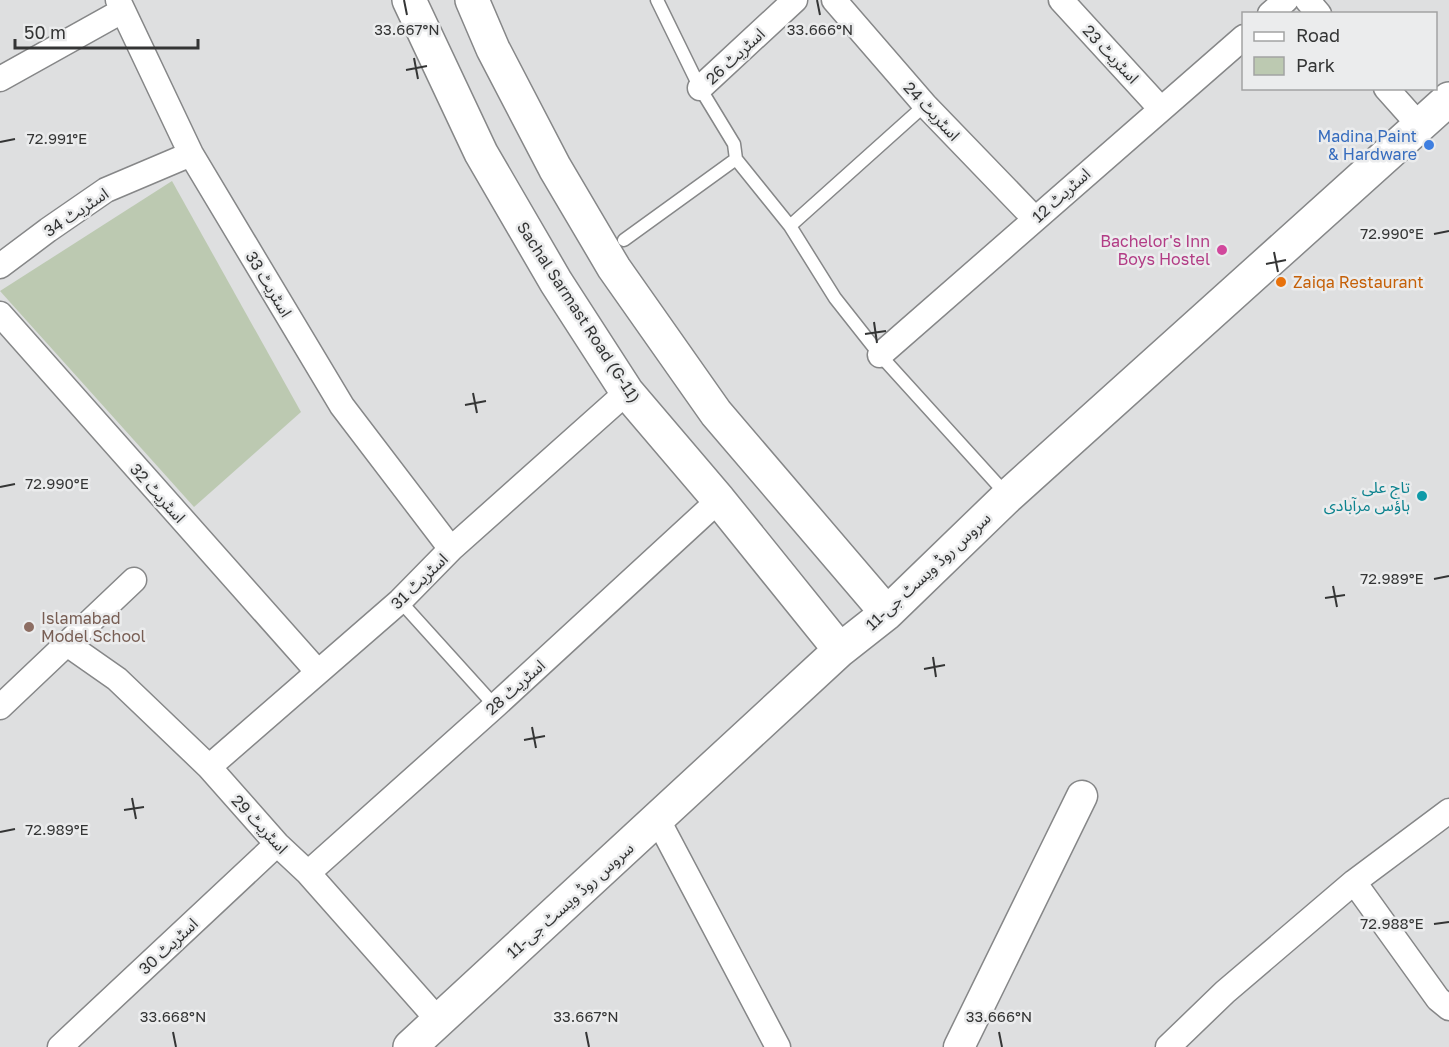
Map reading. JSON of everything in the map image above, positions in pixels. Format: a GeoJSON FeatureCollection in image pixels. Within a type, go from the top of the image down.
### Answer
{"type":"FeatureCollection","features":[{"type":"Feature","properties":{"kind":"main road","name":"Sachal Sarmast Road (G-11)"},"geometry":{"type":"LineString","coordinates":[[409,0],[481,153],[556,282],[627,392],[719,500],[840,650]]}},
{"type":"Feature","properties":{"kind":"main road"},"geometry":{"type":"LineString","coordinates":[[472,0],[492,49],[550,159],[614,268],[716,413],[887,614]]}},
{"type":"Feature","properties":{"kind":"main road","name":"سروس روڈ ویسٹ جی-11"},"geometry":{"type":"LineString","coordinates":[[410,1047],[840,650],[887,614],[1008,496],[1449,99]]}},
{"type":"Feature","properties":{"kind":"street","name":"اسٹریٹ 26"},"geometry":{"type":"LineString","coordinates":[[700,88],[795,0]]}},
{"type":"Feature","properties":{"kind":"street","name":"اسٹریٹ 24"},"geometry":{"type":"LineString","coordinates":[[834,0],[925,105],[1035,219]]}},
{"type":"Feature","properties":{"kind":"street","name":"اسٹریٹ 23"},"geometry":{"type":"LineString","coordinates":[[1061,0],[1160,108]]}},
{"type":"Feature","properties":{"kind":"street"},"geometry":{"type":"LineString","coordinates":[[1272,12],[1286,0]]}},
{"type":"Feature","properties":{"kind":"street"},"geometry":{"type":"LineString","coordinates":[[1307,0],[1317,12]]}},
{"type":"Feature","properties":{"kind":"street"},"geometry":{"type":"LineString","coordinates":[[0,79],[120,6]]}},
{"type":"Feature","properties":{"kind":"street","name":"اسٹریٹ 33"},"geometry":{"type":"LineString","coordinates":[[120,6],[191,154],[342,406],[451,549]]}},
{"type":"Feature","properties":{"kind":"street","name":"اسٹریٹ 12"},"geometry":{"type":"LineString","coordinates":[[880,355],[1242,38]]}},
{"type":"Feature","properties":{"kind":"street"},"geometry":{"type":"LineString","coordinates":[[1388,90],[1419,125]]}},
{"type":"Feature","properties":{"kind":"street","name":"اسٹریٹ 34"},"geometry":{"type":"LineString","coordinates":[[0,266],[106,190],[191,154]]}},
{"type":"Feature","properties":{"kind":"street","name":"اسٹریٹ 32"},"geometry":{"type":"LineString","coordinates":[[0,314],[317,671]]}},
{"type":"Feature","properties":{"kind":"street","name":"اسٹریٹ 31"},"geometry":{"type":"LineString","coordinates":[[209,767],[400,601],[451,549],[627,392]]}},
{"type":"Feature","properties":{"kind":"street","name":"اسٹریٹ 28"},"geometry":{"type":"LineString","coordinates":[[308,873],[495,706],[719,500]]}},
{"type":"Feature","properties":{"kind":"street"},"geometry":{"type":"LineString","coordinates":[[0,707],[134,580]]}},
{"type":"Feature","properties":{"kind":"street","name":"اسٹریٹ 29"},"geometry":{"type":"LineString","coordinates":[[67,644],[117,679],[209,767],[277,844],[308,873],[439,1021]]}},
{"type":"Feature","properties":{"kind":"street"},"geometry":{"type":"LineString","coordinates":[[959,1047],[1082,796]]}},
{"type":"Feature","properties":{"kind":"street"},"geometry":{"type":"LineString","coordinates":[[1168,1047],[1225,992],[1354,882],[1449,811]]}},
{"type":"Feature","properties":{"kind":"street"},"geometry":{"type":"LineString","coordinates":[[658,820],[778,1047]]}},
{"type":"Feature","properties":{"kind":"street","name":"اسٹریٹ 30"},"geometry":{"type":"LineString","coordinates":[[60,1047],[277,844]]}},
{"type":"Feature","properties":{"kind":"street"},"geometry":{"type":"LineString","coordinates":[[1354,882],[1438,999],[1449,1008]]}},
{"type":"Feature","properties":{"kind":"lane"},"geometry":{"type":"LineString","coordinates":[[657,0],[700,88],[734,144],[736,159],[790,226],[835,298],[880,355],[1008,496]]}},
{"type":"Feature","properties":{"kind":"lane"},"geometry":{"type":"LineString","coordinates":[[790,226],[925,105]]}},
{"type":"Feature","properties":{"kind":"lane"},"geometry":{"type":"LineString","coordinates":[[624,240],[736,159]]}},
{"type":"Feature","properties":{"kind":"lane"},"geometry":{"type":"LineString","coordinates":[[400,601],[495,706]]}},
{"type":"Feature","properties":{"kind":"green space"},"geometry":{"type":"Polygon","coordinates":[[[172,181],[301,412],[194,507],[0,291],[172,181]]]}},
{"type":"Feature","properties":{"kind":"place","name":"Madina Paint & Hardware"},"geometry":{"type":"Point","coordinates":[1429,145]}},
{"type":"Feature","properties":{"kind":"place","name":"Bachelor's Inn Boys Hostel"},"geometry":{"type":"Point","coordinates":[1222,250]}},
{"type":"Feature","properties":{"kind":"place","name":"Zaiqa Restaurant"},"geometry":{"type":"Point","coordinates":[1281,282]}},
{"type":"Feature","properties":{"kind":"place","name":"تاج علی ہاؤس مرآبادی"},"geometry":{"type":"Point","coordinates":[1422,496]}},
{"type":"Feature","properties":{"kind":"place","name":"Islamabad Model School"},"geometry":{"type":"Point","coordinates":[29,627]}}]}
